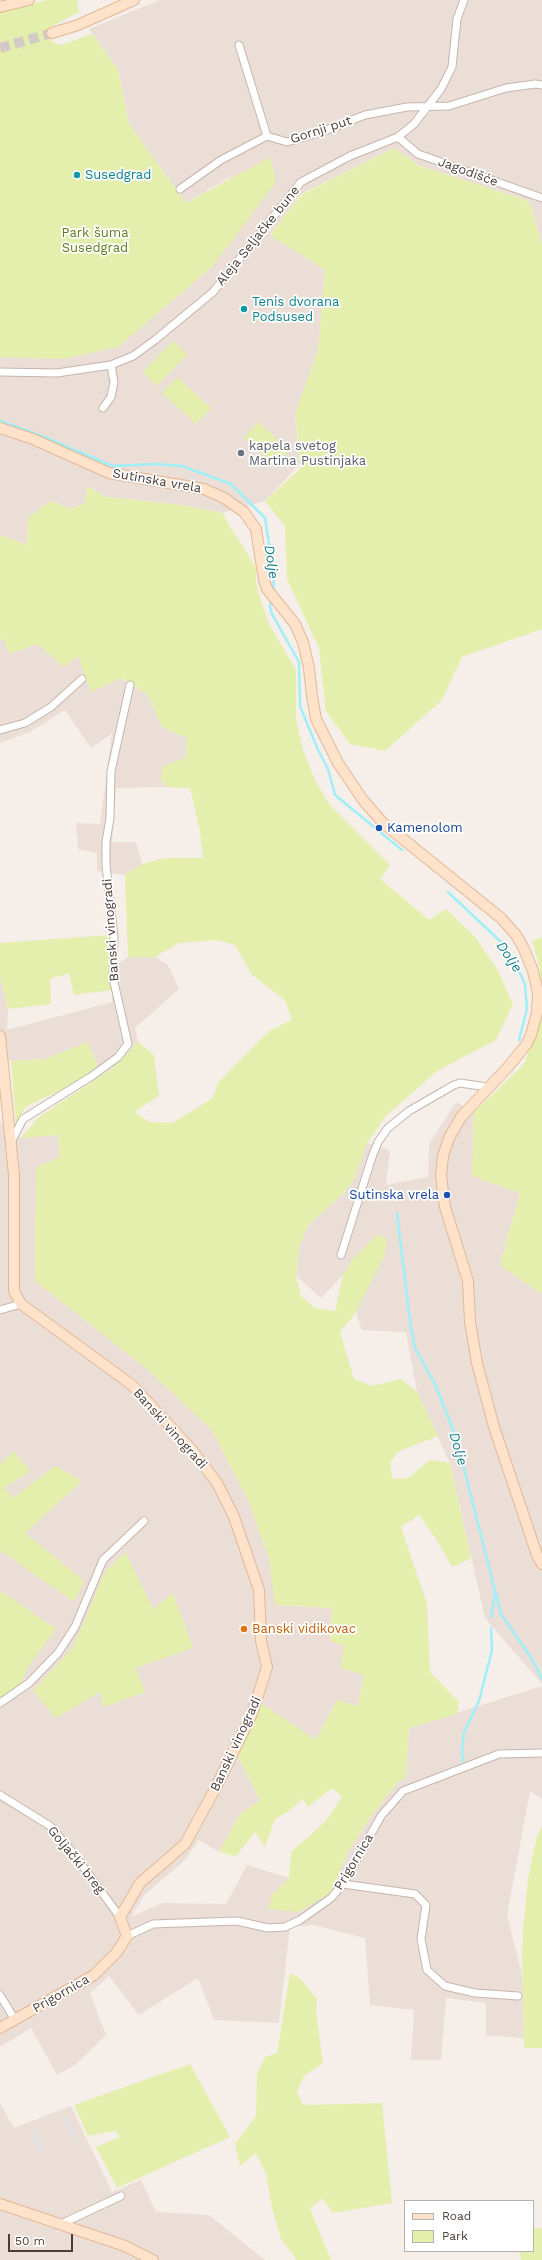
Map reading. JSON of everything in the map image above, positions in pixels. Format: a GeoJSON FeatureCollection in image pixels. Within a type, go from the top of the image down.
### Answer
{"type":"FeatureCollection","features":[{"type":"Feature","properties":{"kind":"street"},"geometry":{"type":"LineString","coordinates":[[0,7],[29,0]]}},
{"type":"Feature","properties":{"kind":"street"},"geometry":{"type":"LineString","coordinates":[[52,33],[78,25],[134,0]]}},
{"type":"Feature","properties":{"kind":"street","name":"Aleja Seljačke bune"},"geometry":{"type":"LineString","coordinates":[[0,372],[57,373],[111,365],[133,356],[213,292],[301,182],[350,156],[398,137],[414,124],[430,106],[452,67],[457,20],[464,0]]}},
{"type":"Feature","properties":{"kind":"street"},"geometry":{"type":"LineString","coordinates":[[180,189],[221,160],[267,136],[239,45]]}},
{"type":"Feature","properties":{"kind":"street","name":"Gornji put"},"geometry":{"type":"LineString","coordinates":[[267,136],[287,142],[324,131],[365,115],[407,107],[449,106],[506,88],[535,84],[542,85]]}},
{"type":"Feature","properties":{"kind":"street","name":"Jagodišće"},"geometry":{"type":"LineString","coordinates":[[398,137],[418,154],[542,198]]}},
{"type":"Feature","properties":{"kind":"street"},"geometry":{"type":"LineString","coordinates":[[103,408],[111,397],[114,382],[111,365]]}},
{"type":"Feature","properties":{"kind":"street","name":"Sutinska vrela"},"geometry":{"type":"LineString","coordinates":[[0,428],[33,439],[109,473],[192,486],[224,498],[244,512],[256,529],[264,580],[267,589],[295,624],[303,642],[310,668],[312,696],[316,719],[338,763],[355,789],[384,823],[506,923],[516,935],[529,959],[538,993],[535,1023],[526,1045],[508,1067],[487,1087],[461,1117],[449,1138],[443,1156],[441,1176],[446,1212],[465,1268],[473,1348],[496,1434],[537,1555],[542,1564]]}},
{"type":"Feature","properties":{"kind":"street"},"geometry":{"type":"LineString","coordinates":[[0,730],[26,723],[51,707],[82,679]]}},
{"type":"Feature","properties":{"kind":"street","name":"Banski vinogradi"},"geometry":{"type":"LineString","coordinates":[[11,1143],[23,1119],[63,1096],[97,1072],[118,1057],[128,1044],[113,978],[114,938],[106,866],[106,842],[110,818],[109,798],[113,764],[130,685]]}},
{"type":"Feature","properties":{"kind":"street"},"geometry":{"type":"LineString","coordinates":[[0,1036],[11,1143],[15,1208],[14,1291],[21,1304],[0,1310]]}},
{"type":"Feature","properties":{"kind":"street"},"geometry":{"type":"LineString","coordinates":[[341,1255],[372,1157],[378,1142],[388,1128],[409,1111],[454,1085],[460,1083],[487,1087]]}},
{"type":"Feature","properties":{"kind":"street","name":"Banski vinogradi"},"geometry":{"type":"LineString","coordinates":[[21,1304],[132,1385],[206,1466],[217,1483],[234,1517],[258,1590],[261,1641],[267,1667],[252,1714],[215,1790],[185,1844],[140,1883],[120,1917]]}},
{"type":"Feature","properties":{"kind":"street"},"geometry":{"type":"LineString","coordinates":[[0,1703],[29,1683],[58,1653],[75,1627],[103,1560],[144,1521]]}},
{"type":"Feature","properties":{"kind":"street","name":"Prigornica"},"geometry":{"type":"LineString","coordinates":[[0,2028],[94,1975],[117,1952],[127,1936],[152,1924],[237,1921],[268,1928],[285,1927],[300,1920],[331,1898],[343,1884],[381,1816],[403,1791],[499,1754],[542,1753]]}},
{"type":"Feature","properties":{"kind":"street","name":"Goljački breg"},"geometry":{"type":"LineString","coordinates":[[2,1799],[29,1811],[50,1826],[73,1853],[120,1917]]}},
{"type":"Feature","properties":{"kind":"street"},"geometry":{"type":"LineString","coordinates":[[343,1884],[415,1894],[426,1905],[421,1939],[427,1970],[445,1986],[475,1993],[518,1996]]}},
{"type":"Feature","properties":{"kind":"street"},"geometry":{"type":"LineString","coordinates":[[120,1917],[127,1936]]}},
{"type":"Feature","properties":{"kind":"street"},"geometry":{"type":"LineString","coordinates":[[0,1995],[15,2020]]}},
{"type":"Feature","properties":{"kind":"street"},"geometry":{"type":"LineString","coordinates":[[61,2224],[121,2196]]}},
{"type":"Feature","properties":{"kind":"street"},"geometry":{"type":"LineString","coordinates":[[0,2205],[125,2246],[153,2260]]}},
{"type":"Feature","properties":{"kind":"shaded area"},"geometry":{"type":"Polygon","coordinates":[[[160,0],[542,0],[542,245],[529,201],[420,166],[394,148],[301,194],[270,235],[325,270],[318,351],[295,414],[300,464],[265,501],[222,513],[175,504],[106,497],[88,486],[85,503],[71,509],[51,501],[27,545],[0,535],[0,357],[118,347],[212,267],[230,177],[186,203],[129,124],[118,69],[89,29],[160,0]]]}},
{"type":"Feature","properties":{"kind":"shaded area"},"geometry":{"type":"Polygon","coordinates":[[[4,639],[38,644],[64,667],[78,656],[121,678],[148,695],[162,727],[187,738],[186,758],[161,781],[168,787],[116,788],[112,842],[136,842],[142,864],[125,875],[97,871],[97,853],[78,849],[76,823],[100,824],[112,733],[91,748],[65,710],[30,732],[0,743],[0,640],[4,639]]]}},
{"type":"Feature","properties":{"kind":"shaded area"},"geometry":{"type":"Polygon","coordinates":[[[128,957],[155,957],[168,965],[179,989],[135,1028],[138,1042],[114,1067],[98,1068],[88,1043],[45,1059],[11,1061],[0,1058],[0,976],[8,1009],[7,1030],[112,1002],[109,969],[128,957]]]}},
{"type":"Feature","properties":{"kind":"shaded area"},"geometry":{"type":"Polygon","coordinates":[[[456,1102],[474,1112],[473,1176],[520,1193],[500,1265],[542,1294],[542,1684],[485,1618],[450,1463],[417,1392],[406,1332],[362,1330],[343,1275],[321,1298],[296,1276],[299,1247],[309,1224],[343,1194],[354,1179],[367,1143],[390,1150],[386,1185],[428,1177],[429,1144],[456,1102]]]}},
{"type":"Feature","properties":{"kind":"shaded area"},"geometry":{"type":"Polygon","coordinates":[[[0,1122],[21,1138],[58,1135],[60,1157],[147,1369],[211,1429],[248,1500],[269,1558],[276,1605],[333,1608],[330,1640],[344,1645],[364,1675],[358,1706],[337,1700],[316,1740],[262,1704],[238,1756],[260,1801],[240,1814],[219,1852],[199,1840],[185,1860],[144,1895],[131,1917],[162,1903],[226,1904],[247,1865],[289,1878],[272,1895],[331,1892],[349,1850],[371,1816],[397,1783],[406,1776],[409,1728],[542,1686],[542,1799],[530,1791],[507,1915],[521,1971],[529,2039],[486,2035],[486,2003],[446,1998],[441,2060],[411,2060],[414,2010],[370,2005],[365,1938],[314,1925],[290,1927],[279,2023],[214,2020],[198,1978],[139,2015],[109,1976],[90,1993],[106,2035],[75,2065],[57,2075],[31,2028],[0,2047],[0,1122]]]}},
{"type":"Feature","properties":{"kind":"shaded area"},"geometry":{"type":"Polygon","coordinates":[[[0,2103],[14,2128],[71,2106],[112,2192],[141,2180],[156,2212],[209,2215],[265,2260],[0,2260],[0,2103]]]}},
{"type":"Feature","properties":{"kind":"shaded area"},"geometry":{"type":"Polygon","coordinates":[[[69,2114],[80,2139],[74,2142],[63,2117],[69,2114]]]}},
{"type":"Feature","properties":{"kind":"shaded area"},"geometry":{"type":"Polygon","coordinates":[[[36,2128],[46,2153],[40,2156],[29,2131],[36,2128]]]}},
{"type":"Feature","properties":{"kind":"green space","name":"Park šuma Susedgrad"},"geometry":{"type":"Polygon","coordinates":[[[48,0],[77,0],[79,12],[52,26],[49,33],[52,42],[62,45],[92,34],[118,69],[129,124],[186,203],[270,157],[276,182],[212,267],[118,347],[63,359],[0,357],[0,12],[48,0]]]}},
{"type":"Feature","properties":{"kind":"green space"},"geometry":{"type":"Polygon","coordinates":[[[394,148],[420,166],[529,201],[542,245],[542,629],[462,657],[442,700],[385,751],[350,744],[326,711],[319,648],[287,579],[285,526],[265,501],[301,468],[295,414],[318,351],[325,270],[270,235],[301,195],[394,148]]]}},
{"type":"Feature","properties":{"kind":"green space"},"geometry":{"type":"Polygon","coordinates":[[[173,341],[187,355],[157,386],[143,372],[173,341]]]}},
{"type":"Feature","properties":{"kind":"green space"},"geometry":{"type":"Polygon","coordinates":[[[177,377],[211,408],[196,424],[162,393],[177,377]]]}},
{"type":"Feature","properties":{"kind":"green space"},"geometry":{"type":"Polygon","coordinates":[[[258,422],[289,450],[275,466],[244,438],[258,422]]]}},
{"type":"Feature","properties":{"kind":"green space"},"geometry":{"type":"Polygon","coordinates":[[[87,486],[106,497],[175,504],[222,513],[256,568],[256,583],[269,624],[296,670],[296,720],[303,750],[315,780],[329,804],[390,865],[380,879],[429,920],[446,909],[476,938],[497,969],[513,1004],[496,1040],[437,1071],[386,1116],[367,1143],[354,1179],[343,1194],[309,1224],[299,1247],[296,1276],[301,1296],[315,1308],[335,1311],[343,1274],[354,1257],[378,1234],[387,1239],[385,1255],[354,1315],[340,1332],[354,1379],[372,1386],[401,1379],[417,1392],[438,1436],[397,1452],[390,1464],[393,1479],[409,1478],[429,1460],[450,1463],[471,1558],[452,1567],[436,1539],[419,1515],[401,1527],[427,1604],[430,1672],[459,1702],[457,1714],[409,1728],[406,1776],[397,1783],[371,1816],[349,1850],[331,1892],[299,1912],[268,1909],[272,1895],[289,1878],[291,1852],[324,1823],[342,1797],[332,1788],[308,1807],[303,1799],[289,1811],[275,1819],[265,1847],[255,1832],[236,1856],[219,1852],[240,1814],[260,1801],[238,1756],[262,1704],[316,1740],[337,1700],[358,1706],[364,1675],[341,1668],[344,1646],[330,1641],[332,1608],[275,1605],[269,1558],[248,1500],[211,1429],[147,1369],[35,1281],[36,1167],[60,1157],[58,1135],[21,1138],[39,1117],[114,1067],[138,1042],[154,1055],[159,1096],[134,1112],[150,1122],[172,1123],[213,1098],[218,1083],[254,1046],[271,1030],[292,1020],[285,1000],[252,975],[235,945],[217,940],[179,943],[155,957],[128,957],[125,875],[142,864],[166,858],[203,858],[200,831],[190,788],[168,787],[161,781],[162,767],[186,758],[187,738],[162,727],[148,695],[122,678],[91,692],[78,656],[64,667],[38,644],[9,654],[4,639],[0,640],[0,535],[27,545],[28,518],[51,501],[71,509],[85,503],[87,486]]]}},
{"type":"Feature","properties":{"kind":"green space"},"geometry":{"type":"Polygon","coordinates":[[[110,935],[109,969],[112,990],[74,995],[69,973],[50,979],[51,1004],[8,1009],[0,976],[0,943],[110,935]]]}},
{"type":"Feature","properties":{"kind":"green space"},"geometry":{"type":"Polygon","coordinates":[[[542,937],[542,1294],[500,1265],[520,1193],[472,1176],[474,1112],[524,1064],[540,1021],[540,968],[532,941],[542,937]]]}},
{"type":"Feature","properties":{"kind":"green space"},"geometry":{"type":"Polygon","coordinates":[[[88,1042],[98,1068],[66,1088],[25,1107],[16,1125],[11,1061],[45,1059],[88,1042]]]}},
{"type":"Feature","properties":{"kind":"green space"},"geometry":{"type":"Polygon","coordinates":[[[14,1451],[30,1471],[4,1488],[13,1498],[55,1466],[82,1481],[25,1533],[84,1581],[74,1602],[0,1550],[0,1464],[14,1451]]]}},
{"type":"Feature","properties":{"kind":"green space"},"geometry":{"type":"Polygon","coordinates":[[[125,1552],[153,1609],[173,1593],[193,1648],[135,1668],[145,1692],[104,1707],[100,1692],[56,1718],[33,1691],[73,1647],[105,1572],[125,1552]]]}},
{"type":"Feature","properties":{"kind":"green space"},"geometry":{"type":"Polygon","coordinates":[[[0,1590],[56,1629],[28,1666],[20,1686],[0,1698],[0,1590]]]}},
{"type":"Feature","properties":{"kind":"green space"},"geometry":{"type":"Polygon","coordinates":[[[542,1826],[542,2048],[524,2048],[522,1955],[523,1930],[528,1879],[537,1836],[542,1826]]]}},
{"type":"Feature","properties":{"kind":"green space"},"geometry":{"type":"Polygon","coordinates":[[[290,1973],[301,1979],[317,1999],[316,2012],[323,2063],[304,2076],[297,2092],[303,2105],[382,2103],[392,2203],[332,2212],[322,2198],[310,2209],[331,2260],[297,2260],[281,2239],[272,2208],[266,2174],[256,2153],[240,2166],[235,2144],[256,2116],[257,2074],[265,2057],[277,2053],[290,1973]]]}},
{"type":"Feature","properties":{"kind":"green space"},"geometry":{"type":"Polygon","coordinates":[[[190,2064],[230,2137],[117,2188],[96,2147],[120,2137],[116,2131],[88,2136],[74,2105],[190,2064]]]}},
{"type":"Feature","properties":{"kind":"green space"},"geometry":{"type":"Polygon","coordinates":[[[534,2227],[542,2229],[542,2260],[521,2260],[519,2252],[534,2252],[534,2227]]]}},
{"type":"Feature","properties":{"kind":"waterway","name":"Dolje"},"geometry":{"type":"LineString","coordinates":[[0,421],[39,435],[113,466],[156,464],[182,466],[231,484],[265,518],[274,577],[273,593]]}},
{"type":"Feature","properties":{"kind":"waterway","name":"Dolje"},"geometry":{"type":"LineString","coordinates":[[271,600],[270,607],[272,614],[299,662],[300,706],[318,750],[328,769],[335,795],[402,850]]}},
{"type":"Feature","properties":{"kind":"waterway","name":"Dolje"},"geometry":{"type":"LineString","coordinates":[[448,892],[501,942],[521,975],[525,985],[527,1009],[519,1040]]}},
{"type":"Feature","properties":{"kind":"waterway","name":"Dolje"},"geometry":{"type":"LineString","coordinates":[[397,1213],[411,1329],[415,1348],[435,1384],[456,1437],[501,1614],[532,1659],[542,1679]]}},
{"type":"Feature","properties":{"kind":"waterway"},"geometry":{"type":"LineString","coordinates":[[491,1617],[495,1594]]}},
{"type":"Feature","properties":{"kind":"waterway"},"geometry":{"type":"LineString","coordinates":[[464,1763],[462,1752],[464,1732],[479,1701],[492,1650],[491,1628]]}},
{"type":"Feature","properties":{"kind":"tunnel"},"geometry":{"type":"LineString","coordinates":[[0,48],[52,33]]}},
{"type":"Feature","properties":{"kind":"place","name":"Susedgrad"},"geometry":{"type":"Point","coordinates":[77,175]}},
{"type":"Feature","properties":{"kind":"place","name":"Tenis dvorana Podsused"},"geometry":{"type":"Point","coordinates":[244,309]}},
{"type":"Feature","properties":{"kind":"place","name":"kapela svetog Martina Pustinjaka"},"geometry":{"type":"Point","coordinates":[241,453]}},
{"type":"Feature","properties":{"kind":"place","name":"Kamenolom"},"geometry":{"type":"Point","coordinates":[379,828]}},
{"type":"Feature","properties":{"kind":"place","name":"Sutinska vrela"},"geometry":{"type":"Point","coordinates":[447,1195]}},
{"type":"Feature","properties":{"kind":"place","name":"Banski vidikovac"},"geometry":{"type":"Point","coordinates":[244,1629]}}]}
